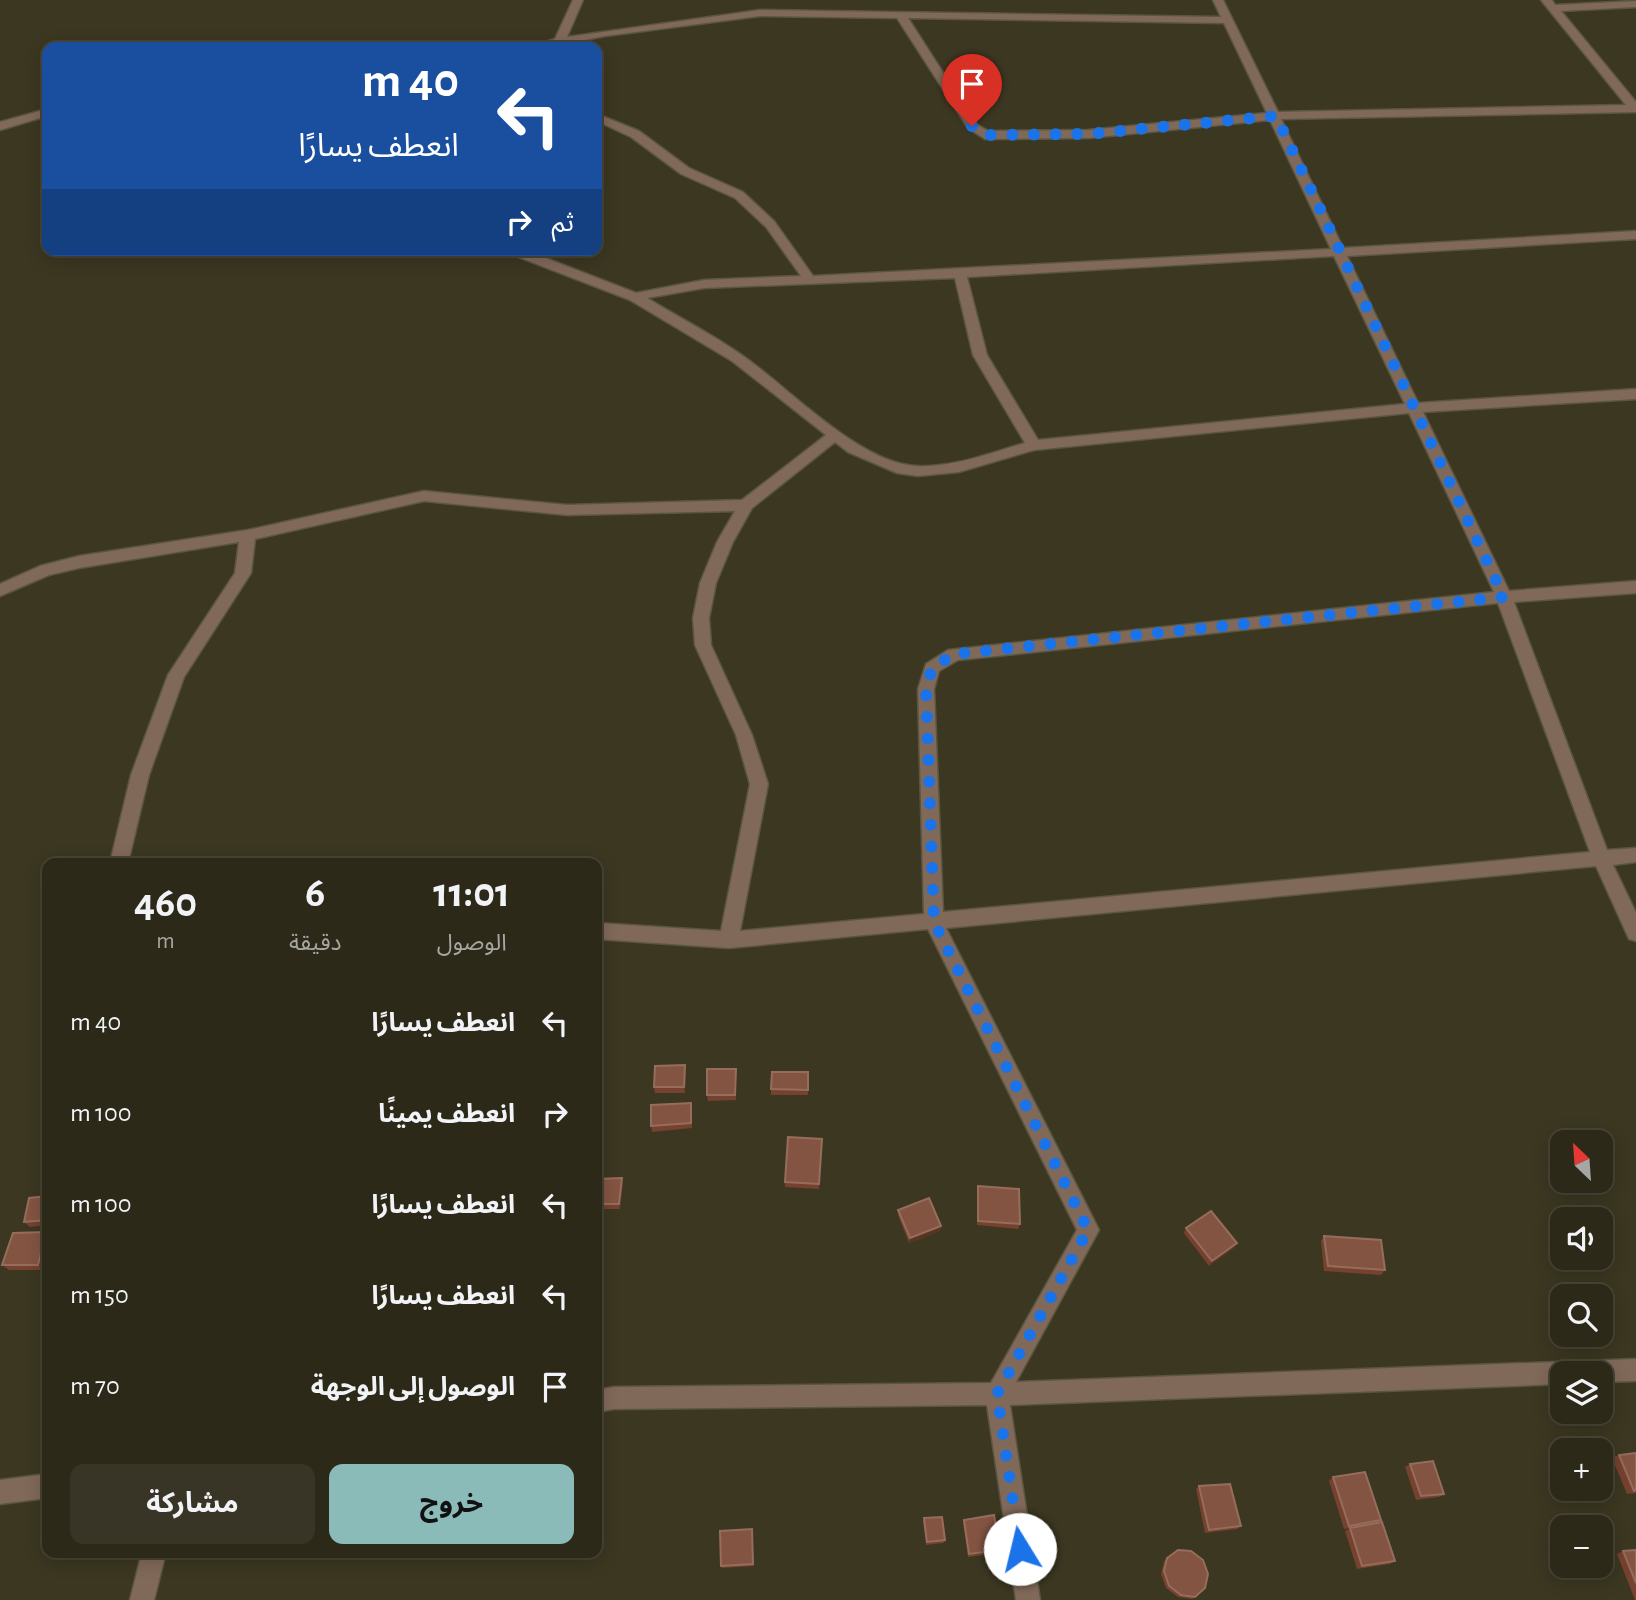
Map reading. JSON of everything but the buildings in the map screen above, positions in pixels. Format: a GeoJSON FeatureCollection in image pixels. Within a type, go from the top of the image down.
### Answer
{"type":"FeatureCollection","features":[{"type":"Feature","properties":{"kind":"street"},"geometry":{"type":"LineString","coordinates":[[560,41],[578,0]]}},
{"type":"Feature","properties":{"kind":"street"},"geometry":{"type":"LineString","coordinates":[[1218,0],[1276,116],[1504,597],[1601,858],[1636,933]]}},
{"type":"Feature","properties":{"kind":"street"},"geometry":{"type":"LineString","coordinates":[[1548,4],[1636,4]]}},
{"type":"Feature","properties":{"kind":"street"},"geometry":{"type":"LineString","coordinates":[[1548,4],[1636,108]]}},
{"type":"Feature","properties":{"kind":"street"},"geometry":{"type":"LineString","coordinates":[[556,42],[760,13],[1228,20]]}},
{"type":"Feature","properties":{"kind":"street"},"geometry":{"type":"LineString","coordinates":[[902,17],[972,126],[985,135],[1088,134],[1276,116],[1636,108]]}},
{"type":"Feature","properties":{"kind":"street"},"geometry":{"type":"LineString","coordinates":[[0,126],[42,113]]}},
{"type":"Feature","properties":{"kind":"street"},"geometry":{"type":"LineString","coordinates":[[602,119],[635,134],[685,172],[739,195],[770,224],[809,279]]}},
{"type":"Feature","properties":{"kind":"street"},"geometry":{"type":"LineString","coordinates":[[635,298],[685,286],[960,274],[1636,235]]}},
{"type":"Feature","properties":{"kind":"street"},"geometry":{"type":"LineString","coordinates":[[528,256],[635,298],[737,358],[853,449],[901,469],[918,471],[959,467],[1034,445],[1414,408],[1636,394]]}},
{"type":"Feature","properties":{"kind":"street"},"geometry":{"type":"LineString","coordinates":[[960,274],[980,355],[1034,445]]}},
{"type":"Feature","properties":{"kind":"street"},"geometry":{"type":"LineString","coordinates":[[729,940],[759,784],[744,735],[703,645],[701,618],[712,573],[725,542],[746,505],[834,436]]}},
{"type":"Feature","properties":{"kind":"street"},"geometry":{"type":"LineString","coordinates":[[0,590],[45,570],[79,562],[248,535],[424,496],[445,495],[496,505],[545,509],[746,505]]}},
{"type":"Feature","properties":{"kind":"street"},"geometry":{"type":"LineString","coordinates":[[120,858],[140,775],[176,675],[243,573],[248,535]]}},
{"type":"Feature","properties":{"kind":"street"},"geometry":{"type":"LineString","coordinates":[[1028,1600],[997,1394],[1088,1230],[934,922],[926,689],[932,668],[954,654],[1504,597],[1636,587]]}},
{"type":"Feature","properties":{"kind":"street"},"geometry":{"type":"LineString","coordinates":[[602,931],[729,940],[1636,855]]}},
{"type":"Feature","properties":{"kind":"street"},"geometry":{"type":"LineString","coordinates":[[602,1400],[997,1394],[1636,1370]]}},
{"type":"Feature","properties":{"kind":"street"},"geometry":{"type":"LineString","coordinates":[[0,1492],[42,1487]]}},
{"type":"Feature","properties":{"kind":"street"},"geometry":{"type":"LineString","coordinates":[[142,1600],[152,1558]]}},
{"type":"Feature","properties":{"kind":"route"},"geometry":{"type":"LineString","coordinates":[[972,126],[985,135],[1088,134],[1276,116],[1504,597],[954,654],[932,668],[926,689],[934,922],[1088,1230],[997,1394],[1020,1549]]}}]}
